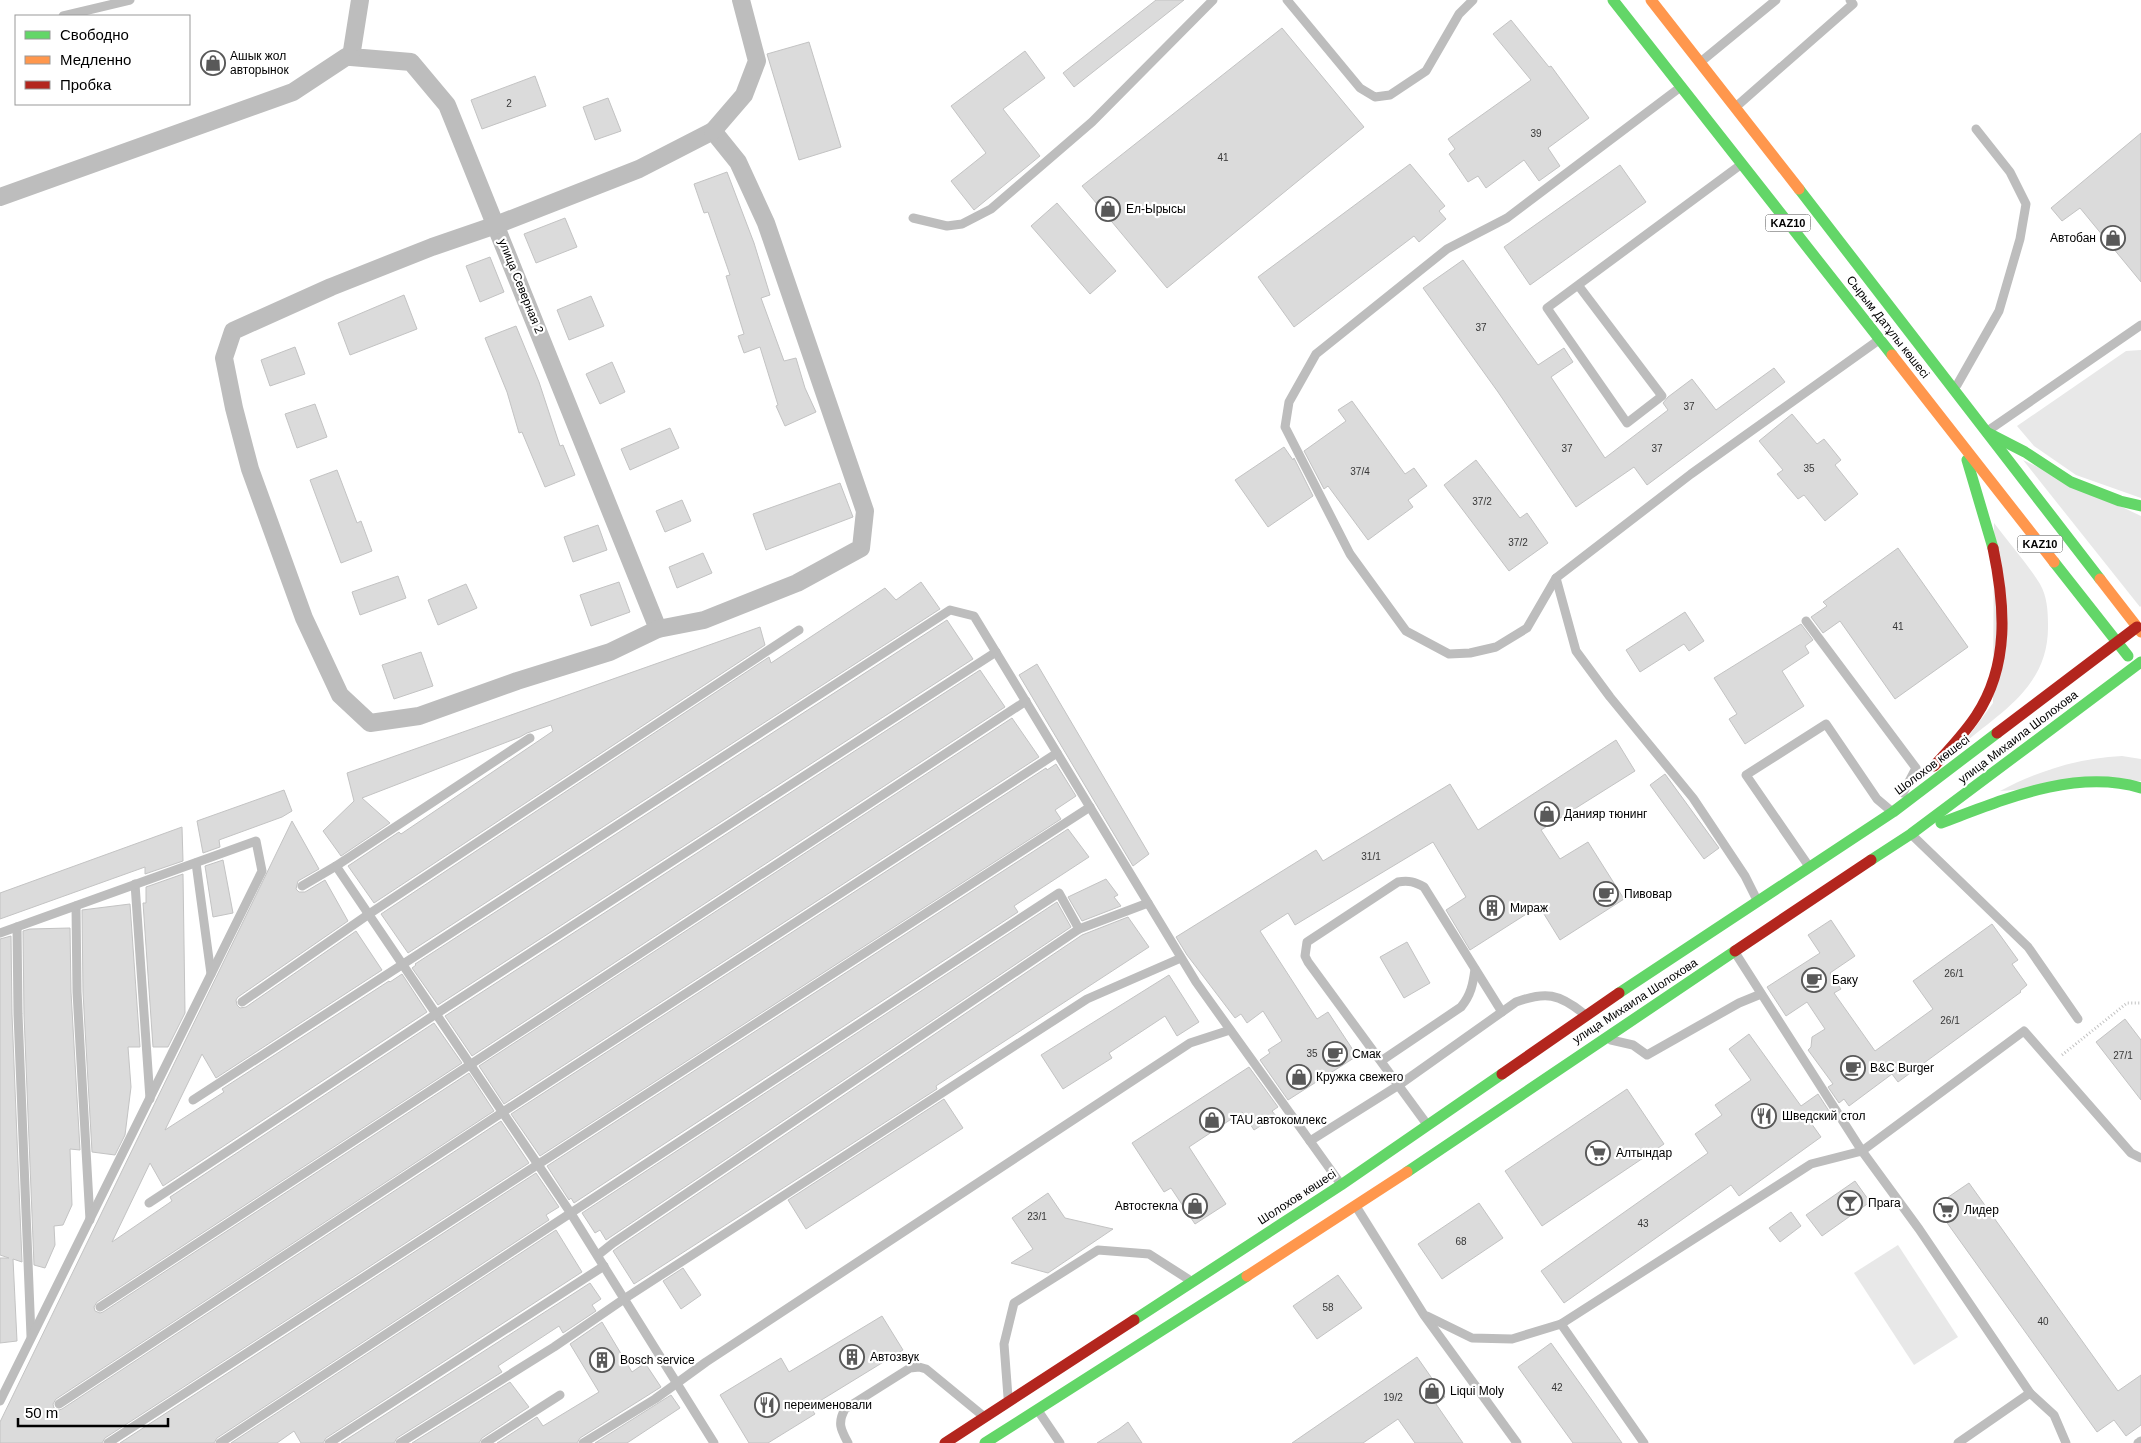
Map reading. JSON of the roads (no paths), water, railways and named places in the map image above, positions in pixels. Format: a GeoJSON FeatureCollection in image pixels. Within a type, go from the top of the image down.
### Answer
{"type":"FeatureCollection","features":[{"type":"Feature","properties":{"kind":"main road","name":"Сырым Датұлы көшесі"},"geometry":{"type":"LineString","coordinates":[[1613,0],[1963,447],[2117,642],[2139,667]]}},
{"type":"Feature","properties":{"kind":"main road","name":"Сырым Датұлы көшесі"},"geometry":{"type":"LineString","coordinates":[[1651,0],[2140,628]]}},
{"type":"Feature","properties":{"kind":"main road"},"geometry":{"type":"LineString","coordinates":[[1986,432],[2025,452],[2071,482],[2120,501],[2141,506]]}},
{"type":"Feature","properties":{"kind":"main road"},"geometry":{"type":"LineString","coordinates":[[1893,812],[1968,727],[1987,698],[1997,673],[2003,643],[2004,621],[2001,585],[1989,535],[1963,447]]}},
{"type":"Feature","properties":{"kind":"main road"},"geometry":{"type":"LineString","coordinates":[[2117,642],[2140,628]]}},
{"type":"Feature","properties":{"kind":"main road","name":"Шолохов көшесі"},"geometry":{"type":"LineString","coordinates":[[1758,902],[1893,812],[2117,642]]}},
{"type":"Feature","properties":{"kind":"main road","name":"улица Михаила Шолохова"},"geometry":{"type":"LineString","coordinates":[[1911,834],[2139,667]]}},
{"type":"Feature","properties":{"kind":"main road"},"geometry":{"type":"LineString","coordinates":[[1726,940],[1911,834],[1994,803],[2058,787],[2088,782],[2118,782],[2141,788]]}},
{"type":"Feature","properties":{"kind":"main road","name":"улица Михаила Шолохова"},"geometry":{"type":"LineString","coordinates":[[1551,1073],[1604,1038],[1726,940],[1758,902]]}},
{"type":"Feature","properties":{"kind":"main road","name":"улица Михаила Шолохова"},"geometry":{"type":"LineString","coordinates":[[1660,967],[1726,940]]}},
{"type":"Feature","properties":{"kind":"main road","name":"Шолохов көшесі"},"geometry":{"type":"LineString","coordinates":[[985,1443],[1038,1409],[1349,1195],[1427,1125],[1586,1015],[1660,967]]}},
{"type":"Feature","properties":{"kind":"main road","name":"Шолохов көшесі"},"geometry":{"type":"LineString","coordinates":[[945,1443],[1192,1282],[1349,1195],[1551,1073]]}},
{"type":"Feature","properties":{"kind":"street"},"geometry":{"type":"LineString","coordinates":[[0,197],[293,92],[346,57],[351,57],[360,0]]}},
{"type":"Feature","properties":{"kind":"street"},"geometry":{"type":"LineString","coordinates":[[713,131],[738,162],[766,223],[865,511],[861,548],[797,583],[704,620],[658,629],[610,652],[517,681],[419,716],[370,723],[340,695],[304,618],[250,469],[234,408],[224,358],[233,331],[331,287],[432,247],[496,225],[638,168],[713,131],[744,95],[757,61],[741,0]]}},
{"type":"Feature","properties":{"kind":"street","name":"улица Северная 2"},"geometry":{"type":"LineString","coordinates":[[351,57],[411,62],[446,105],[658,629]]}},
{"type":"Feature","properties":{"kind":"lane"},"geometry":{"type":"LineString","coordinates":[[67,15],[130,0]]}},
{"type":"Feature","properties":{"kind":"lane"},"geometry":{"type":"LineString","coordinates":[[913,218],[947,226],[962,224],[991,209],[1092,122],[1213,0]]}},
{"type":"Feature","properties":{"kind":"lane"},"geometry":{"type":"LineString","coordinates":[[1287,0],[1360,88],[1375,97],[1390,95],[1426,71],[1460,14],[1473,0]]}},
{"type":"Feature","properties":{"kind":"lane"},"geometry":{"type":"LineString","coordinates":[[1700,62],[1776,0]]}},
{"type":"Feature","properties":{"kind":"lane"},"geometry":{"type":"LineString","coordinates":[[1736,107],[1853,4],[1850,0]]}},
{"type":"Feature","properties":{"kind":"lane"},"geometry":{"type":"LineString","coordinates":[[1680,87],[1507,218],[1447,249],[1316,354],[1289,402],[1285,427],[1350,554],[1406,631],[1449,654],[1470,653],[1496,647],[1527,628],[1556,578],[1691,474],[1880,339]]}},
{"type":"Feature","properties":{"kind":"lane"},"geometry":{"type":"LineString","coordinates":[[1954,390],[1999,311],[2020,239],[2026,204],[2010,172],[1976,129]]}},
{"type":"Feature","properties":{"kind":"lane"},"geometry":{"type":"LineString","coordinates":[[1578,285],[1662,396],[1627,423],[1547,308],[1578,285],[1742,164]]}},
{"type":"Feature","properties":{"kind":"lane"},"geometry":{"type":"LineString","coordinates":[[1986,432],[2141,325]]}},
{"type":"Feature","properties":{"kind":"lane"},"geometry":{"type":"LineString","coordinates":[[1556,578],[1576,651],[1693,798],[1745,876],[1758,902]]}},
{"type":"Feature","properties":{"kind":"lane"},"geometry":{"type":"LineString","coordinates":[[193,1100],[950,610],[974,616],[1181,958],[1230,1030],[1349,1195],[1424,1314],[1517,1443]]}},
{"type":"Feature","properties":{"kind":"lane"},"geometry":{"type":"LineString","coordinates":[[1806,621],[1916,768],[1893,812],[1877,799],[1826,724],[1746,775],[1810,868]]}},
{"type":"Feature","properties":{"kind":"lane"},"geometry":{"type":"LineString","coordinates":[[242,1002],[369,914],[799,630]]}},
{"type":"Feature","properties":{"kind":"lane"},"geometry":{"type":"LineString","coordinates":[[149,1203],[436,1014],[996,652]]}},
{"type":"Feature","properties":{"kind":"lane"},"geometry":{"type":"LineString","coordinates":[[100,1307],[1026,701]]}},
{"type":"Feature","properties":{"kind":"lane"},"geometry":{"type":"LineString","coordinates":[[302,886],[336,866],[530,738]]}},
{"type":"Feature","properties":{"kind":"lane"},"geometry":{"type":"LineString","coordinates":[[59,1404],[503,1112],[1057,753]]}},
{"type":"Feature","properties":{"kind":"lane"},"geometry":{"type":"LineString","coordinates":[[108,1443],[1090,807]]}},
{"type":"Feature","properties":{"kind":"lane"},"geometry":{"type":"LineString","coordinates":[[1911,834],[2028,947],[2078,1019]]}},
{"type":"Feature","properties":{"kind":"lane"},"geometry":{"type":"LineString","coordinates":[[0,933],[256,841],[262,871],[0,1401]]}},
{"type":"Feature","properties":{"kind":"lane"},"geometry":{"type":"LineString","coordinates":[[196,863],[211,975]]}},
{"type":"Feature","properties":{"kind":"lane"},"geometry":{"type":"LineString","coordinates":[[336,866],[570,1212],[714,1443]]}},
{"type":"Feature","properties":{"kind":"lane"},"geometry":{"type":"LineString","coordinates":[[1427,1125],[1308,962],[1305,956],[1306,942],[1398,882],[1408,880],[1424,887],[1502,1012]]}},
{"type":"Feature","properties":{"kind":"lane"},"geometry":{"type":"LineString","coordinates":[[135,884],[150,1099]]}},
{"type":"Feature","properties":{"kind":"lane"},"geometry":{"type":"LineString","coordinates":[[220,1443],[1058,893],[1079,929]]}},
{"type":"Feature","properties":{"kind":"lane"},"geometry":{"type":"LineString","coordinates":[[598,1255],[613,1243],[1079,929],[1148,903]]}},
{"type":"Feature","properties":{"kind":"lane"},"geometry":{"type":"LineString","coordinates":[[76,906],[77,992],[90,1220]]}},
{"type":"Feature","properties":{"kind":"lane"},"geometry":{"type":"LineString","coordinates":[[17,927],[18,1014],[31,1339]]}},
{"type":"Feature","properties":{"kind":"lane"},"geometry":{"type":"LineString","coordinates":[[1726,940],[1862,1151],[1919,1229],[2030,1393],[2054,1415],[2066,1443]]}},
{"type":"Feature","properties":{"kind":"lane"},"geometry":{"type":"LineString","coordinates":[[400,1443],[554,1348],[624,1298],[1087,999],[1181,958]]}},
{"type":"Feature","properties":{"kind":"lane"},"geometry":{"type":"LineString","coordinates":[[1381,1061],[1462,1007],[1472,989],[1475,969]]}},
{"type":"Feature","properties":{"kind":"lane"},"geometry":{"type":"LineString","coordinates":[[1604,1038],[1633,1045],[1647,1055],[1739,1003],[1761,994]]}},
{"type":"Feature","properties":{"kind":"lane"},"geometry":{"type":"LineString","coordinates":[[1310,1142],[1399,1085],[1516,1002],[1534,995],[1550,996],[1565,999],[1586,1015]]}},
{"type":"Feature","properties":{"kind":"lane"},"geometry":{"type":"LineString","coordinates":[[583,1443],[677,1384],[706,1362],[1190,1043],[1230,1030]]}},
{"type":"Feature","properties":{"kind":"lane"},"geometry":{"type":"LineString","coordinates":[[1424,1314],[1472,1338],[1512,1339],[1561,1324],[1811,1164],[1862,1151],[2024,1031],[2131,1153],[2141,1158]]}},
{"type":"Feature","properties":{"kind":"lane"},"geometry":{"type":"LineString","coordinates":[[1009,1401],[1004,1344],[1014,1303],[1098,1250],[1149,1254],[1192,1282]]}},
{"type":"Feature","properties":{"kind":"lane"},"geometry":{"type":"LineString","coordinates":[[329,1443],[604,1266]]}},
{"type":"Feature","properties":{"kind":"lane"},"geometry":{"type":"LineString","coordinates":[[1561,1324],[1644,1443]]}},
{"type":"Feature","properties":{"kind":"lane"},"geometry":{"type":"LineString","coordinates":[[848,1443],[840,1426],[840,1417],[845,1409],[910,1368],[919,1367],[926,1369],[984,1417]]}},
{"type":"Feature","properties":{"kind":"lane"},"geometry":{"type":"LineString","coordinates":[[1958,1443],[2030,1393]]}},
{"type":"Feature","properties":{"kind":"lane"},"geometry":{"type":"LineString","coordinates":[[485,1443],[560,1396]]}},
{"type":"Feature","properties":{"kind":"lane"},"geometry":{"type":"LineString","coordinates":[[1038,1409],[1060,1443]]}},
{"type":"Feature","properties":{"kind":"place","name":"Ашык жол авторынок"},"geometry":{"type":"Point","coordinates":[213,63]}},
{"type":"Feature","properties":{"kind":"place","name":"Ел-Ырысы"},"geometry":{"type":"Point","coordinates":[1108,209]}},
{"type":"Feature","properties":{"kind":"place","name":"Автобан"},"geometry":{"type":"Point","coordinates":[2113,238]}},
{"type":"Feature","properties":{"kind":"place","name":"Данияр тюнинг"},"geometry":{"type":"Point","coordinates":[1547,814]}},
{"type":"Feature","properties":{"kind":"place","name":"Пивовар"},"geometry":{"type":"Point","coordinates":[1606,894]}},
{"type":"Feature","properties":{"kind":"place","name":"Мираж"},"geometry":{"type":"Point","coordinates":[1492,908]}},
{"type":"Feature","properties":{"kind":"place","name":"Баку"},"geometry":{"type":"Point","coordinates":[1814,980]}},
{"type":"Feature","properties":{"kind":"place","name":"Смак"},"geometry":{"type":"Point","coordinates":[1335,1054]}},
{"type":"Feature","properties":{"kind":"place","name":"B&C Burger"},"geometry":{"type":"Point","coordinates":[1853,1068]}},
{"type":"Feature","properties":{"kind":"place","name":"Кружка свежего"},"geometry":{"type":"Point","coordinates":[1299,1077]}},
{"type":"Feature","properties":{"kind":"place","name":"Шведский стол"},"geometry":{"type":"Point","coordinates":[1764,1116]}},
{"type":"Feature","properties":{"kind":"place","name":"TAU автокомлекс"},"geometry":{"type":"Point","coordinates":[1212,1120]}},
{"type":"Feature","properties":{"kind":"place","name":"Алтындар"},"geometry":{"type":"Point","coordinates":[1598,1153]}},
{"type":"Feature","properties":{"kind":"place","name":"Прага"},"geometry":{"type":"Point","coordinates":[1850,1203]}},
{"type":"Feature","properties":{"kind":"place","name":"Автостекла"},"geometry":{"type":"Point","coordinates":[1195,1206]}},
{"type":"Feature","properties":{"kind":"place","name":"Лидер"},"geometry":{"type":"Point","coordinates":[1946,1210]}},
{"type":"Feature","properties":{"kind":"place","name":"Автозвук"},"geometry":{"type":"Point","coordinates":[852,1357]}},
{"type":"Feature","properties":{"kind":"place","name":"Bosch service"},"geometry":{"type":"Point","coordinates":[602,1360]}},
{"type":"Feature","properties":{"kind":"place","name":"Liqui Moly"},"geometry":{"type":"Point","coordinates":[1432,1391]}},
{"type":"Feature","properties":{"kind":"place","name":"переименовали"},"geometry":{"type":"Point","coordinates":[767,1405]}}]}
